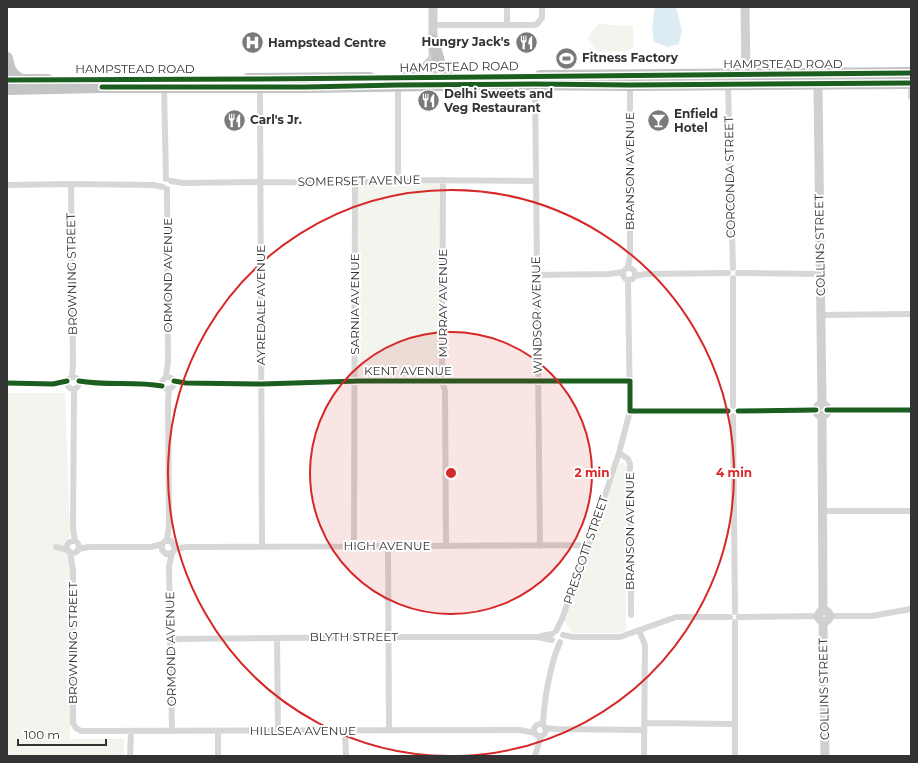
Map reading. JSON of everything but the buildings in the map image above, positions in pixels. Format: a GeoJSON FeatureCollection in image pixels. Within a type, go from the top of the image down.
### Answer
{"type":"FeatureCollection","features":[{"type":"Feature","properties":{"kind":"highway"},"geometry":{"type":"LineString","coordinates":[[433,40],[440,65],[452,81]]}},
{"type":"Feature","properties":{"kind":"highway"},"geometry":{"type":"LineString","coordinates":[[7,58],[11,73],[15,77],[22,80]]}},
{"type":"Feature","properties":{"kind":"highway","name":"HAMPSTEAD ROAD"},"geometry":{"type":"LineString","coordinates":[[399,80],[433,77],[452,81],[746,80],[818,79],[911,73]]}},
{"type":"Feature","properties":{"kind":"highway","name":"HAMPSTEAD ROAD"},"geometry":{"type":"LineString","coordinates":[[818,79],[911,83]]}},
{"type":"Feature","properties":{"kind":"highway","name":"HAMPSTEAD ROAD"},"geometry":{"type":"LineString","coordinates":[[7,80],[260,83],[399,80],[535,84],[630,80]]}},
{"type":"Feature","properties":{"kind":"highway","name":"HAMPSTEAD ROAD"},"geometry":{"type":"LineString","coordinates":[[7,88],[164,83]]}},
{"type":"Feature","properties":{"kind":"street"},"geometry":{"type":"LineString","coordinates":[[433,7],[433,77]]}},
{"type":"Feature","properties":{"kind":"street"},"geometry":{"type":"LineString","coordinates":[[507,7],[507,25]]}},
{"type":"Feature","properties":{"kind":"street"},"geometry":{"type":"LineString","coordinates":[[433,25],[533,25],[537,24],[542,18],[542,7]]}},
{"type":"Feature","properties":{"kind":"street"},"geometry":{"type":"LineString","coordinates":[[745,7],[746,80]]}},
{"type":"Feature","properties":{"kind":"street"},"geometry":{"type":"LineString","coordinates":[[398,180],[399,80],[426,66],[433,58]]}},
{"type":"Feature","properties":{"kind":"street","name":"COLLINS STREET"},"geometry":{"type":"LineString","coordinates":[[818,79],[825,756]]}},
{"type":"Feature","properties":{"kind":"street","name":"BRANSON AVENUE"},"geometry":{"type":"LineString","coordinates":[[630,80],[630,411]]}},
{"type":"Feature","properties":{"kind":"street","name":"CORCONDA STREET"},"geometry":{"type":"LineString","coordinates":[[728,80],[731,273],[736,408]]}},
{"type":"Feature","properties":{"kind":"street","name":"ORMOND AVENUE"},"geometry":{"type":"LineString","coordinates":[[164,83],[167,184],[168,525],[172,731]]}},
{"type":"Feature","properties":{"kind":"street","name":"AYREDALE AVENUE"},"geometry":{"type":"LineString","coordinates":[[260,83],[262,546]]}},
{"type":"Feature","properties":{"kind":"street"},"geometry":{"type":"LineString","coordinates":[[911,83],[911,97]]}},
{"type":"Feature","properties":{"kind":"street","name":"WINDSOR AVENUE"},"geometry":{"type":"LineString","coordinates":[[535,84],[540,546]]}},
{"type":"Feature","properties":{"kind":"street","name":"SOMERSET AVENUE"},"geometry":{"type":"LineString","coordinates":[[7,185],[153,185],[261,182],[355,183],[398,180],[535,181]]}},
{"type":"Feature","properties":{"kind":"street","name":"MURRAY AVENUE"},"geometry":{"type":"LineString","coordinates":[[443,180],[442,381],[445,391],[446,546]]}},
{"type":"Feature","properties":{"kind":"street","name":"SARNIA AVENUE"},"geometry":{"type":"LineString","coordinates":[[354,546],[355,183]]}},
{"type":"Feature","properties":{"kind":"street","name":"BROWNING STREET"},"geometry":{"type":"LineString","coordinates":[[71,184],[73,364],[73,723],[76,728],[86,732]]}},
{"type":"Feature","properties":{"kind":"street"},"geometry":{"type":"LineString","coordinates":[[537,275],[731,273],[736,277],[738,273],[820,274]]}},
{"type":"Feature","properties":{"kind":"street"},"geometry":{"type":"LineString","coordinates":[[820,315],[911,314]]}},
{"type":"Feature","properties":{"kind":"street","name":"KENT AVENUE"},"geometry":{"type":"LineString","coordinates":[[7,383],[262,384],[355,381],[630,381]]}},
{"type":"Feature","properties":{"kind":"street"},"geometry":{"type":"LineString","coordinates":[[728,411],[729,407],[822,410],[911,410]]}},
{"type":"Feature","properties":{"kind":"street"},"geometry":{"type":"LineString","coordinates":[[735,756],[734,622],[731,621],[733,416],[737,414],[736,408]]}},
{"type":"Feature","properties":{"kind":"street"},"geometry":{"type":"LineString","coordinates":[[630,411],[728,411]]}},
{"type":"Feature","properties":{"kind":"street","name":"PRESCOTT STREET"},"geometry":{"type":"LineString","coordinates":[[536,756],[557,637],[619,453],[630,411]]}},
{"type":"Feature","properties":{"kind":"street"},"geometry":{"type":"LineString","coordinates":[[728,411],[729,414],[733,416]]}},
{"type":"Feature","properties":{"kind":"street","name":"BRANSON AVENUE"},"geometry":{"type":"LineString","coordinates":[[619,453],[628,458],[630,464],[631,615]]}},
{"type":"Feature","properties":{"kind":"street"},"geometry":{"type":"LineString","coordinates":[[823,511],[911,511]]}},
{"type":"Feature","properties":{"kind":"street","name":"HIGH AVENUE"},"geometry":{"type":"LineString","coordinates":[[73,547],[588,545]]}},
{"type":"Feature","properties":{"kind":"street"},"geometry":{"type":"LineString","coordinates":[[388,546],[389,730]]}},
{"type":"Feature","properties":{"kind":"street"},"geometry":{"type":"LineString","coordinates":[[732,614],[738,614],[740,617],[872,616],[911,609]]}},
{"type":"Feature","properties":{"kind":"street","name":"BLYTH STREET"},"geometry":{"type":"LineString","coordinates":[[170,639],[620,637],[676,616],[732,614]]}},
{"type":"Feature","properties":{"kind":"street"},"geometry":{"type":"LineString","coordinates":[[734,622],[738,621],[740,617]]}},
{"type":"Feature","properties":{"kind":"street"},"geometry":{"type":"LineString","coordinates":[[638,630],[645,645],[644,756]]}},
{"type":"Feature","properties":{"kind":"street"},"geometry":{"type":"LineString","coordinates":[[278,638],[278,731]]}},
{"type":"Feature","properties":{"kind":"street"},"geometry":{"type":"LineString","coordinates":[[644,723],[734,724]]}},
{"type":"Feature","properties":{"kind":"street","name":"HILLSEA AVENUE"},"geometry":{"type":"LineString","coordinates":[[86,732],[555,729],[644,730]]}},
{"type":"Feature","properties":{"kind":"street"},"geometry":{"type":"LineString","coordinates":[[218,731],[218,756]]}},
{"type":"Feature","properties":{"kind":"street"},"geometry":{"type":"LineString","coordinates":[[345,731],[346,756]]}},
{"type":"Feature","properties":{"kind":"street"},"geometry":{"type":"LineString","coordinates":[[130,756],[131,732]]}},
{"type":"Feature","properties":{"kind":"shaded area"},"geometry":{"type":"Polygon","coordinates":[[[655,7],[676,7],[682,31],[679,44],[668,47],[654,42],[652,29],[655,7]]]}},
{"type":"Feature","properties":{"kind":"shaded area"},"geometry":{"type":"Polygon","coordinates":[[[598,24],[633,26],[634,46],[627,51],[597,52],[587,38],[598,24]]]}},
{"type":"Feature","properties":{"kind":"shaded area"},"geometry":{"type":"Polygon","coordinates":[[[443,180],[442,381],[355,381],[355,183],[443,180]]]}},
{"type":"Feature","properties":{"kind":"shaded area"},"geometry":{"type":"Polygon","coordinates":[[[7,393],[65,393],[70,534],[65,549],[70,564],[70,739],[124,739],[124,756],[7,756],[7,393]]]}},
{"type":"Feature","properties":{"kind":"shaded area"},"geometry":{"type":"Polygon","coordinates":[[[622,462],[625,463],[627,468],[626,631],[619,633],[572,633],[565,621],[619,465],[622,462]]]}},
{"type":"Feature","properties":{"kind":"cycle path"},"geometry":{"type":"LineString","coordinates":[[7,80],[911,73]]}},
{"type":"Feature","properties":{"kind":"cycle path"},"geometry":{"type":"LineString","coordinates":[[102,87],[911,83]]}},
{"type":"Feature","properties":{"kind":"cycle path"},"geometry":{"type":"LineString","coordinates":[[7,383],[53,384],[67,381]]}},
{"type":"Feature","properties":{"kind":"cycle path"},"geometry":{"type":"LineString","coordinates":[[79,381],[162,386]]}},
{"type":"Feature","properties":{"kind":"cycle path"},"geometry":{"type":"LineString","coordinates":[[174,381],[186,383],[262,384],[359,381],[630,381],[630,411],[728,411]]}},
{"type":"Feature","properties":{"kind":"cycle path"},"geometry":{"type":"LineString","coordinates":[[738,411],[816,410]]}},
{"type":"Feature","properties":{"kind":"cycle path"},"geometry":{"type":"LineString","coordinates":[[827,410],[911,410]]}},
{"type":"Feature","properties":{"kind":"place","name":"Hungry Jack's"},"geometry":{"type":"Point","coordinates":[526,42]}},
{"type":"Feature","properties":{"kind":"place","name":"Hampstead Centre"},"geometry":{"type":"Point","coordinates":[253,43]}},
{"type":"Feature","properties":{"kind":"place","name":"Fitness Factory"},"geometry":{"type":"Point","coordinates":[567,58]}},
{"type":"Feature","properties":{"kind":"place","name":"Delhi Sweets and Veg Restaurant"},"geometry":{"type":"Point","coordinates":[428,101]}},
{"type":"Feature","properties":{"kind":"place","name":"Carl's Jr."},"geometry":{"type":"Point","coordinates":[234,120]}},
{"type":"Feature","properties":{"kind":"place","name":"Enfield Hotel"},"geometry":{"type":"Point","coordinates":[658,121]}}]}
